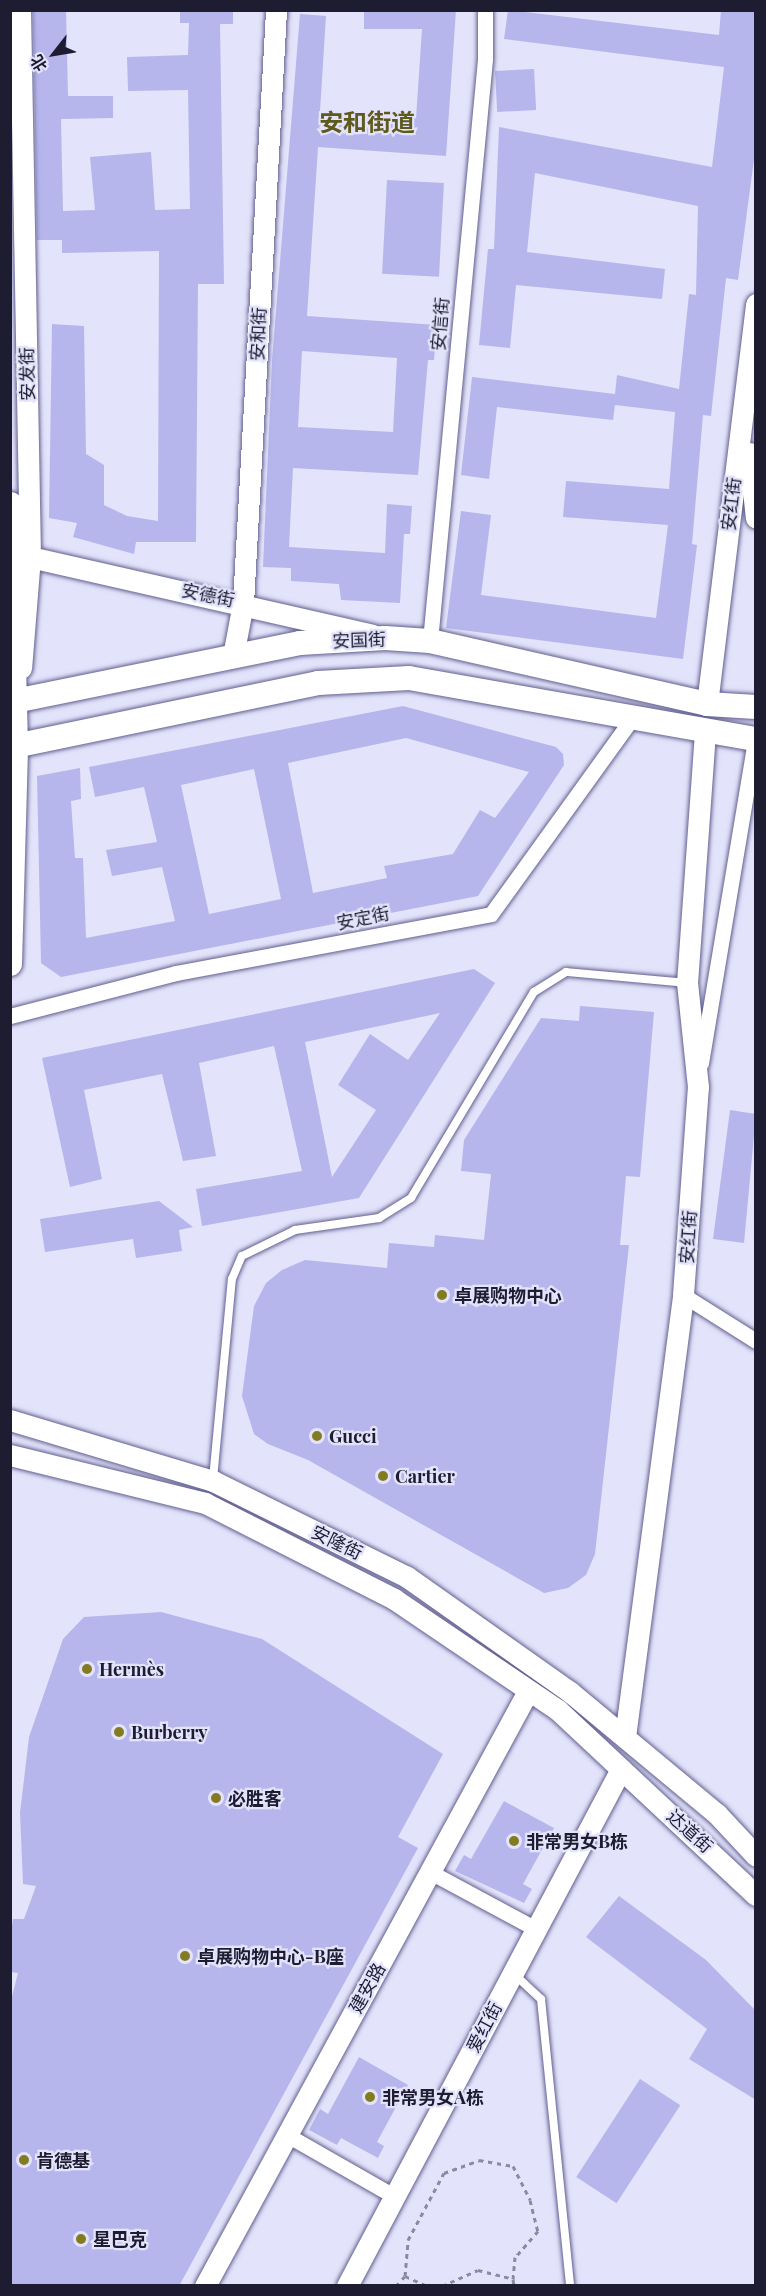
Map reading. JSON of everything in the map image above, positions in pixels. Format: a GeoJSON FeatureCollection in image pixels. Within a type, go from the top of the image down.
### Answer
{"type":"FeatureCollection","features":[{"type":"Feature","properties":{"kind":"highway","name":"安发街"},"geometry":{"type":"LineString","coordinates":[[10,506],[12,581]]}},
{"type":"Feature","properties":{"kind":"main road","name":"安发街"},"geometry":{"type":"LineString","coordinates":[[13,702],[28,629],[30,556],[20,10]]}},
{"type":"Feature","properties":{"kind":"main road","name":"安和街"},"geometry":{"type":"LineString","coordinates":[[233,656],[243,603],[276,10]]}},
{"type":"Feature","properties":{"kind":"main road","name":"安红街"},"geometry":{"type":"LineString","coordinates":[[707,704],[756,304]]}},
{"type":"Feature","properties":{"kind":"main road"},"geometry":{"type":"LineString","coordinates":[[756,409],[748,464],[756,518]]}},
{"type":"Feature","properties":{"kind":"main road","name":"安德街"},"geometry":{"type":"LineString","coordinates":[[30,556],[243,603],[385,638]]}},
{"type":"Feature","properties":{"kind":"main road","name":"安发街"},"geometry":{"type":"LineString","coordinates":[[10,964],[13,746],[12,581]]}},
{"type":"Feature","properties":{"kind":"main road","name":"安国街"},"geometry":{"type":"LineString","coordinates":[[13,702],[300,643],[385,638],[430,641],[707,704],[756,707]]}},
{"type":"Feature","properties":{"kind":"main road"},"geometry":{"type":"LineString","coordinates":[[13,746],[318,683],[409,678],[630,721],[705,734],[755,739]]}},
{"type":"Feature","properties":{"kind":"main road","name":"安红街"},"geometry":{"type":"LineString","coordinates":[[625,1737],[684,1296],[698,1087],[687,983],[705,734]]}},
{"type":"Feature","properties":{"kind":"main road","name":"安隆街"},"geometry":{"type":"LineString","coordinates":[[10,1419],[213,1481],[407,1577],[625,1737]]}},
{"type":"Feature","properties":{"kind":"main road","name":"安隆街"},"geometry":{"type":"LineString","coordinates":[[10,1455],[205,1503],[394,1599],[558,1710],[621,1769]]}},
{"type":"Feature","properties":{"kind":"main road","name":"建安路"},"geometry":{"type":"LineString","coordinates":[[205,2286],[528,1691]]}},
{"type":"Feature","properties":{"kind":"main road","name":"达道街"},"geometry":{"type":"LineString","coordinates":[[625,1737],[717,1814],[756,1856]]}},
{"type":"Feature","properties":{"kind":"main road","name":"达道街"},"geometry":{"type":"LineString","coordinates":[[621,1769],[756,1895]]}},
{"type":"Feature","properties":{"kind":"main road","name":"爱红街"},"geometry":{"type":"LineString","coordinates":[[347,2286],[621,1769]]}},
{"type":"Feature","properties":{"kind":"street","name":"安信街"},"geometry":{"type":"LineString","coordinates":[[430,641],[485,59],[484,10]]}},
{"type":"Feature","properties":{"kind":"street","name":"安定街"},"geometry":{"type":"LineString","coordinates":[[10,1016],[176,973],[491,914],[630,721]]}},
{"type":"Feature","properties":{"kind":"street"},"geometry":{"type":"LineString","coordinates":[[698,1087],[755,739]]}},
{"type":"Feature","properties":{"kind":"street"},"geometry":{"type":"LineString","coordinates":[[684,1296],[756,1341]]}},
{"type":"Feature","properties":{"kind":"street"},"geometry":{"type":"LineString","coordinates":[[621,1769],[625,1737]]}},
{"type":"Feature","properties":{"kind":"street"},"geometry":{"type":"LineString","coordinates":[[430,1872],[536,1929]]}},
{"type":"Feature","properties":{"kind":"street"},"geometry":{"type":"LineString","coordinates":[[287,2135],[394,2196]]}},
{"type":"Feature","properties":{"kind":"lane"},"geometry":{"type":"LineString","coordinates":[[213,1481],[232,1279],[242,1256],[295,1230],[380,1218],[411,1198],[534,992],[566,972],[687,983]]}},
{"type":"Feature","properties":{"kind":"lane"},"geometry":{"type":"LineString","coordinates":[[513,1972],[541,1999],[570,2286]]}},
{"type":"Feature","properties":{"kind":"path"},"geometry":{"type":"LineString","coordinates":[[396,2286],[405,2276],[408,2240],[444,2173],[479,2160],[513,2166],[530,2200],[538,2231],[515,2257],[514,2286]]}},
{"type":"Feature","properties":{"kind":"path"},"geometry":{"type":"LineString","coordinates":[[442,2286],[478,2270],[513,2279]]}},
{"type":"Feature","properties":{"kind":"path"},"geometry":{"type":"LineString","coordinates":[[405,2276],[427,2286]]}},
{"type":"Feature","properties":{"kind":"building"},"geometry":{"type":"Polygon","coordinates":[[[33,10],[66,10],[68,96],[113,96],[113,118],[61,119],[63,211],[95,210],[90,157],[151,152],[155,210],[190,209],[188,90],[128,91],[127,57],[188,55],[189,23],[180,23],[180,10],[233,10],[233,24],[220,24],[224,284],[198,284],[196,542],[136,542],[134,554],[73,537],[77,523],[49,518],[52,324],[84,326],[86,454],[104,465],[104,505],[127,516],[158,521],[159,251],[62,253],[62,240],[37,240],[33,10]]]}},
{"type":"Feature","properties":{"kind":"building"},"geometry":{"type":"Polygon","coordinates":[[[364,10],[456,10],[446,156],[318,147],[307,316],[437,325],[434,360],[428,360],[418,475],[293,468],[289,547],[385,553],[387,504],[412,506],[410,534],[404,534],[400,603],[341,600],[339,584],[291,581],[291,568],[263,567],[272,361],[300,14],[326,16],[320,111],[416,118],[422,29],[364,29],[364,10]],[[302,351],[298,427],[393,432],[397,358],[302,351]]]}},
{"type":"Feature","properties":{"kind":"building"},"geometry":{"type":"Polygon","coordinates":[[[508,10],[719,35],[721,10],[756,10],[756,144],[738,280],[726,278],[711,416],[703,415],[692,544],[697,545],[683,659],[446,628],[461,511],[491,515],[481,595],[656,618],[668,525],[563,517],[566,481],[669,489],[675,412],[615,405],[613,420],[497,407],[489,479],[461,475],[472,377],[615,394],[617,375],[679,389],[689,294],[696,295],[698,206],[535,173],[527,252],[665,269],[662,299],[516,285],[510,348],[479,345],[488,249],[494,249],[499,127],[712,167],[724,67],[504,39],[508,10]]]}},
{"type":"Feature","properties":{"kind":"building"},"geometry":{"type":"Polygon","coordinates":[[[534,69],[536,110],[497,112],[495,71],[534,69]]]}},
{"type":"Feature","properties":{"kind":"building"},"geometry":{"type":"Polygon","coordinates":[[[387,180],[444,183],[439,277],[382,274],[387,180]]]}},
{"type":"Feature","properties":{"kind":"building"},"geometry":{"type":"Polygon","coordinates":[[[403,706],[556,747],[563,754],[564,765],[478,896],[61,977],[41,963],[37,776],[80,768],[81,799],[71,801],[75,858],[83,858],[86,938],[175,921],[162,867],[112,876],[106,850],[157,842],[144,787],[95,797],[89,767],[403,706]],[[406,738],[288,763],[313,893],[387,878],[384,866],[453,854],[480,810],[495,818],[529,772],[406,738]],[[254,769],[181,785],[209,914],[281,899],[254,769]]]}},
{"type":"Feature","properties":{"kind":"building"},"geometry":{"type":"Polygon","coordinates":[[[474,969],[495,983],[359,1198],[202,1226],[196,1189],[302,1171],[274,1046],[199,1063],[216,1156],[183,1161],[162,1074],[84,1090],[102,1179],[70,1187],[42,1058],[474,969]],[[440,1013],[305,1042],[332,1177],[376,1110],[338,1085],[370,1034],[408,1060],[440,1013]]]}},
{"type":"Feature","properties":{"kind":"building","name":"卓展购物中心"},"geometry":{"type":"Polygon","coordinates":[[[580,1006],[654,1012],[640,1177],[626,1176],[620,1245],[629,1245],[595,1554],[586,1575],[568,1588],[544,1593],[308,1460],[268,1444],[254,1434],[242,1396],[254,1306],[266,1283],[282,1270],[305,1260],[387,1268],[389,1243],[434,1247],[435,1235],[484,1240],[491,1174],[461,1171],[464,1140],[541,1018],[579,1021],[580,1006]]]}},
{"type":"Feature","properties":{"kind":"building"},"geometry":{"type":"Polygon","coordinates":[[[730,1110],[756,1114],[744,1243],[713,1239],[730,1110]]]}},
{"type":"Feature","properties":{"kind":"building"},"geometry":{"type":"Polygon","coordinates":[[[159,1201],[193,1227],[179,1230],[182,1251],[136,1258],[133,1239],[45,1252],[40,1219],[159,1201]]]}},
{"type":"Feature","properties":{"kind":"building","name":"卓展购物中心-B座"},"geometry":{"type":"Polygon","coordinates":[[[161,1612],[262,1639],[443,1754],[398,1837],[418,1848],[179,2286],[10,2286],[10,2004],[18,1973],[10,1972],[10,1939],[13,1919],[24,1919],[36,1886],[23,1884],[20,1813],[29,1737],[63,1639],[84,1617],[161,1612]]]}},
{"type":"Feature","properties":{"kind":"building","name":"非常男女B栋"},"geometry":{"type":"Polygon","coordinates":[[[504,1801],[554,1828],[523,1884],[532,1889],[524,1903],[455,1871],[464,1855],[471,1859],[504,1801]]]}},
{"type":"Feature","properties":{"kind":"building"},"geometry":{"type":"Polygon","coordinates":[[[619,1896],[706,1960],[756,2011],[756,2100],[689,2059],[707,2029],[586,1937],[619,1896]]]}},
{"type":"Feature","properties":{"kind":"building","name":"非常男女A栋"},"geometry":{"type":"Polygon","coordinates":[[[359,2057],[408,2085],[377,2142],[384,2146],[378,2158],[341,2138],[337,2145],[309,2130],[320,2109],[328,2114],[359,2057]]]}},
{"type":"Feature","properties":{"kind":"building"},"geometry":{"type":"Polygon","coordinates":[[[640,2079],[680,2105],[617,2203],[576,2177],[640,2079]]]}},
{"type":"Feature","properties":{"kind":"place","name":"卓展购物中心"},"geometry":{"type":"Point","coordinates":[442,1295]}},
{"type":"Feature","properties":{"kind":"place","name":"Gucci"},"geometry":{"type":"Point","coordinates":[317,1436]}},
{"type":"Feature","properties":{"kind":"place","name":"Cartier"},"geometry":{"type":"Point","coordinates":[383,1476]}},
{"type":"Feature","properties":{"kind":"place","name":"Hermès"},"geometry":{"type":"Point","coordinates":[87,1669]}},
{"type":"Feature","properties":{"kind":"place","name":"Burberry"},"geometry":{"type":"Point","coordinates":[119,1732]}},
{"type":"Feature","properties":{"kind":"place","name":"必胜客"},"geometry":{"type":"Point","coordinates":[216,1798]}},
{"type":"Feature","properties":{"kind":"place","name":"非常男女B栋"},"geometry":{"type":"Point","coordinates":[514,1841]}},
{"type":"Feature","properties":{"kind":"place","name":"卓展购物中心-B座"},"geometry":{"type":"Point","coordinates":[185,1956]}},
{"type":"Feature","properties":{"kind":"place","name":"非常男女A栋"},"geometry":{"type":"Point","coordinates":[370,2097]}},
{"type":"Feature","properties":{"kind":"place","name":"肯德基"},"geometry":{"type":"Point","coordinates":[24,2160]}},
{"type":"Feature","properties":{"kind":"place","name":"星巴克"},"geometry":{"type":"Point","coordinates":[81,2239]}},
{"type":"Feature","properties":{"kind":"district","name":"安和街道"},"geometry":{"type":"Point","coordinates":[367,122]}}]}
